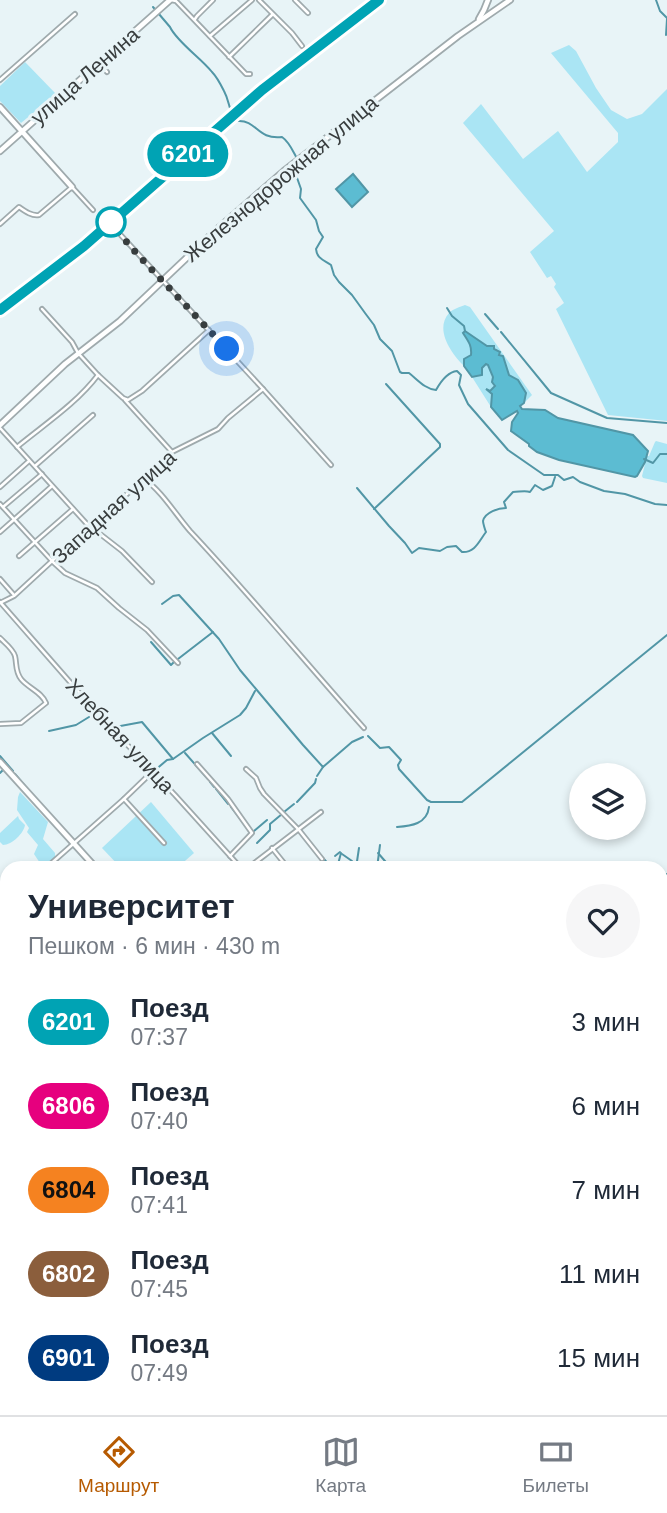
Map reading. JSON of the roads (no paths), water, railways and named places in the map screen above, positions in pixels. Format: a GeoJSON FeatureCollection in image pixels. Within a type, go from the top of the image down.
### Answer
{"type":"FeatureCollection","features":[{"type":"Feature","properties":{"kind":"main road","name":"улица Ленина"},"geometry":{"type":"LineString","coordinates":[[0,151],[171,0]]}},
{"type":"Feature","properties":{"kind":"main road","name":"Железнодорожная улица"},"geometry":{"type":"LineString","coordinates":[[0,426],[78,353],[120,321],[293,163],[510,0]]}},
{"type":"Feature","properties":{"kind":"main road"},"geometry":{"type":"LineString","coordinates":[[476,23],[488,2]]}},
{"type":"Feature","properties":{"kind":"main road"},"geometry":{"type":"LineString","coordinates":[[0,107],[72,187]]}},
{"type":"Feature","properties":{"kind":"main road"},"geometry":{"type":"LineString","coordinates":[[0,762],[89,861]]}},
{"type":"Feature","properties":{"kind":"street"},"geometry":{"type":"LineString","coordinates":[[171,0],[176,1],[195,19],[246,74],[250,74]]}},
{"type":"Feature","properties":{"kind":"street"},"geometry":{"type":"LineString","coordinates":[[195,19],[214,0]]}},
{"type":"Feature","properties":{"kind":"street"},"geometry":{"type":"LineString","coordinates":[[210,36],[252,0]]}},
{"type":"Feature","properties":{"kind":"street"},"geometry":{"type":"LineString","coordinates":[[259,0],[302,46]]}},
{"type":"Feature","properties":{"kind":"street"},"geometry":{"type":"LineString","coordinates":[[295,0],[308,13]]}},
{"type":"Feature","properties":{"kind":"street"},"geometry":{"type":"LineString","coordinates":[[0,80],[75,14]]}},
{"type":"Feature","properties":{"kind":"street"},"geometry":{"type":"LineString","coordinates":[[229,57],[272,14]]}},
{"type":"Feature","properties":{"kind":"street"},"geometry":{"type":"LineString","coordinates":[[99,63],[107,72]]}},
{"type":"Feature","properties":{"kind":"street"},"geometry":{"type":"LineString","coordinates":[[0,224],[19,207],[27,213],[40,215],[72,187],[93,209]]}},
{"type":"Feature","properties":{"kind":"street"},"geometry":{"type":"LineString","coordinates":[[117,231],[331,465]]}},
{"type":"Feature","properties":{"kind":"street"},"geometry":{"type":"LineString","coordinates":[[42,309],[72,342],[78,353],[172,452]]}},
{"type":"Feature","properties":{"kind":"street"},"geometry":{"type":"LineString","coordinates":[[123,398],[128,400],[142,391],[209,330]]}},
{"type":"Feature","properties":{"kind":"street"},"geometry":{"type":"LineString","coordinates":[[17,447],[77,398],[98,375]]}},
{"type":"Feature","properties":{"kind":"street","name":"Западная улица"},"geometry":{"type":"LineString","coordinates":[[0,602],[15,596],[171,456],[172,452],[218,429],[263,389]]}},
{"type":"Feature","properties":{"kind":"street"},"geometry":{"type":"LineString","coordinates":[[35,467],[93,415]]}},
{"type":"Feature","properties":{"kind":"street"},"geometry":{"type":"LineString","coordinates":[[0,426],[73,509],[122,551],[152,582]]}},
{"type":"Feature","properties":{"kind":"street"},"geometry":{"type":"LineString","coordinates":[[0,487],[29,460]]}},
{"type":"Feature","properties":{"kind":"street"},"geometry":{"type":"LineString","coordinates":[[42,474],[1,506],[65,573],[97,588],[147,629],[178,663]]}},
{"type":"Feature","properties":{"kind":"street"},"geometry":{"type":"LineString","coordinates":[[144,479],[155,488],[364,728]]}},
{"type":"Feature","properties":{"kind":"street"},"geometry":{"type":"LineString","coordinates":[[0,532],[52,486]]}},
{"type":"Feature","properties":{"kind":"street"},"geometry":{"type":"LineString","coordinates":[[19,556],[73,509]]}},
{"type":"Feature","properties":{"kind":"street"},"geometry":{"type":"LineString","coordinates":[[0,579],[15,596]]}},
{"type":"Feature","properties":{"kind":"street","name":"Хлебная улица"},"geometry":{"type":"LineString","coordinates":[[0,602],[98,714],[235,861]]}},
{"type":"Feature","properties":{"kind":"street"},"geometry":{"type":"LineString","coordinates":[[0,638],[14,652],[19,675],[46,703],[21,723],[0,724]]}},
{"type":"Feature","properties":{"kind":"street"},"geometry":{"type":"LineString","coordinates":[[197,764],[253,833],[230,856]]}},
{"type":"Feature","properties":{"kind":"street"},"geometry":{"type":"LineString","coordinates":[[246,769],[256,778],[264,794],[299,830],[322,859]]}},
{"type":"Feature","properties":{"kind":"street"},"geometry":{"type":"LineString","coordinates":[[54,861],[152,772]]}},
{"type":"Feature","properties":{"kind":"street"},"geometry":{"type":"LineString","coordinates":[[124,799],[164,844]]}},
{"type":"Feature","properties":{"kind":"street"},"geometry":{"type":"LineString","coordinates":[[256,861],[321,812]]}},
{"type":"Feature","properties":{"kind":"street"},"geometry":{"type":"LineString","coordinates":[[272,848],[282,861]]}},
{"type":"Feature","properties":{"kind":"waterway"},"geometry":{"type":"LineString","coordinates":[[656,0],[660,11],[667,18]]}},
{"type":"Feature","properties":{"kind":"waterway"},"geometry":{"type":"LineString","coordinates":[[153,7],[178,38],[216,76],[232,114],[238,121],[249,124],[267,136],[282,137],[290,146],[301,165],[296,175],[301,189],[300,198],[316,220],[323,237],[316,249],[318,255],[331,265],[339,282],[374,325],[380,339],[392,351],[400,372],[409,373],[425,386],[436,390],[445,378],[457,371],[461,375],[459,385],[468,404],[508,450],[544,475],[558,475],[564,480],[573,477],[604,491],[667,505]]}},
{"type":"Feature","properties":{"kind":"waterway"},"geometry":{"type":"LineString","coordinates":[[666,35],[667,19]]}},
{"type":"Feature","properties":{"kind":"waterway"},"geometry":{"type":"LineString","coordinates":[[447,308],[464,326],[465,331]]}},
{"type":"Feature","properties":{"kind":"waterway"},"geometry":{"type":"LineString","coordinates":[[485,314],[498,329]]}},
{"type":"Feature","properties":{"kind":"waterway"},"geometry":{"type":"LineString","coordinates":[[501,332],[551,393],[607,418],[667,423]]}},
{"type":"Feature","properties":{"kind":"waterway"},"geometry":{"type":"LineString","coordinates":[[374,509],[440,447],[386,384]]}},
{"type":"Feature","properties":{"kind":"waterway"},"geometry":{"type":"LineString","coordinates":[[644,459],[653,463],[660,454],[667,454]]}},
{"type":"Feature","properties":{"kind":"waterway"},"geometry":{"type":"LineString","coordinates":[[357,488],[412,553],[419,548],[440,551],[456,546],[466,552],[476,546],[486,532],[483,522],[486,515],[506,508],[504,502],[513,492],[530,492],[535,485],[543,490],[552,486],[555,477]]}},
{"type":"Feature","properties":{"kind":"waterway"},"geometry":{"type":"LineString","coordinates":[[162,604],[179,595],[219,639],[240,670],[323,767],[352,742],[363,737]]}},
{"type":"Feature","properties":{"kind":"waterway"},"geometry":{"type":"LineString","coordinates":[[178,659],[213,632]]}},
{"type":"Feature","properties":{"kind":"waterway"},"geometry":{"type":"LineString","coordinates":[[368,736],[380,748],[389,747],[401,760],[399,769],[427,800],[462,802],[667,635]]}},
{"type":"Feature","properties":{"kind":"waterway"},"geometry":{"type":"LineString","coordinates":[[151,642],[171,665],[174,662]]}},
{"type":"Feature","properties":{"kind":"waterway"},"geometry":{"type":"LineString","coordinates":[[99,709],[115,727],[142,722],[173,759],[240,715],[255,691]]}},
{"type":"Feature","properties":{"kind":"waterway"},"geometry":{"type":"LineString","coordinates":[[49,731],[76,725],[89,717]]}},
{"type":"Feature","properties":{"kind":"waterway"},"geometry":{"type":"LineString","coordinates":[[212,733],[231,756]]}},
{"type":"Feature","properties":{"kind":"waterway"},"geometry":{"type":"LineString","coordinates":[[185,753],[208,779]]}},
{"type":"Feature","properties":{"kind":"waterway"},"geometry":{"type":"LineString","coordinates":[[0,756],[13,771]]}},
{"type":"Feature","properties":{"kind":"waterway"},"geometry":{"type":"LineString","coordinates":[[154,771],[167,760],[173,759]]}},
{"type":"Feature","properties":{"kind":"waterway"},"geometry":{"type":"LineString","coordinates":[[317,776],[323,767]]}},
{"type":"Feature","properties":{"kind":"waterway"},"geometry":{"type":"LineString","coordinates":[[0,773],[3,770]]}},
{"type":"Feature","properties":{"kind":"waterway"},"geometry":{"type":"LineString","coordinates":[[15,774],[25,786]]}},
{"type":"Feature","properties":{"kind":"waterway"},"geometry":{"type":"LineString","coordinates":[[297,802],[316,779]]}},
{"type":"Feature","properties":{"kind":"waterway"},"geometry":{"type":"LineString","coordinates":[[210,782],[214,787]]}},
{"type":"Feature","properties":{"kind":"waterway"},"geometry":{"type":"LineString","coordinates":[[216,789],[228,804]]}},
{"type":"Feature","properties":{"kind":"waterway"},"geometry":{"type":"LineString","coordinates":[[284,812],[294,804]]}},
{"type":"Feature","properties":{"kind":"waterway"},"geometry":{"type":"LineString","coordinates":[[231,807],[248,829]]}},
{"type":"Feature","properties":{"kind":"waterway"},"geometry":{"type":"LineString","coordinates":[[397,827],[422,821],[429,807]]}},
{"type":"Feature","properties":{"kind":"waterway"},"geometry":{"type":"LineString","coordinates":[[257,843],[270,830],[270,824],[282,814]]}},
{"type":"Feature","properties":{"kind":"waterway"},"geometry":{"type":"LineString","coordinates":[[254,831],[267,820]]}},
{"type":"Feature","properties":{"kind":"waterway"},"geometry":{"type":"LineString","coordinates":[[378,861],[380,845]]}},
{"type":"Feature","properties":{"kind":"waterway"},"geometry":{"type":"LineString","coordinates":[[357,861],[359,848]]}},
{"type":"Feature","properties":{"kind":"waterway"},"geometry":{"type":"LineString","coordinates":[[335,856],[340,852]]}},
{"type":"Feature","properties":{"kind":"waterway"},"geometry":{"type":"LineString","coordinates":[[339,861],[341,853]]}},
{"type":"Feature","properties":{"kind":"waterway"},"geometry":{"type":"LineString","coordinates":[[378,853],[385,861]]}},
{"type":"Feature","properties":{"kind":"waterway"},"geometry":{"type":"LineString","coordinates":[[342,854],[352,861]]}},
{"type":"Feature","properties":{"kind":"waterway"},"geometry":{"type":"LineString","coordinates":[[323,858],[326,861]]}},
{"type":"Feature","properties":{"kind":"railway"},"geometry":{"type":"LineString","coordinates":[[0,310],[84,246],[262,90],[379,0]]}},
{"type":"Feature","properties":{"kind":"train","name":"6201"},"geometry":{"type":"LineString","coordinates":[[0,310],[84,246],[262,90],[379,0]]}}]}
